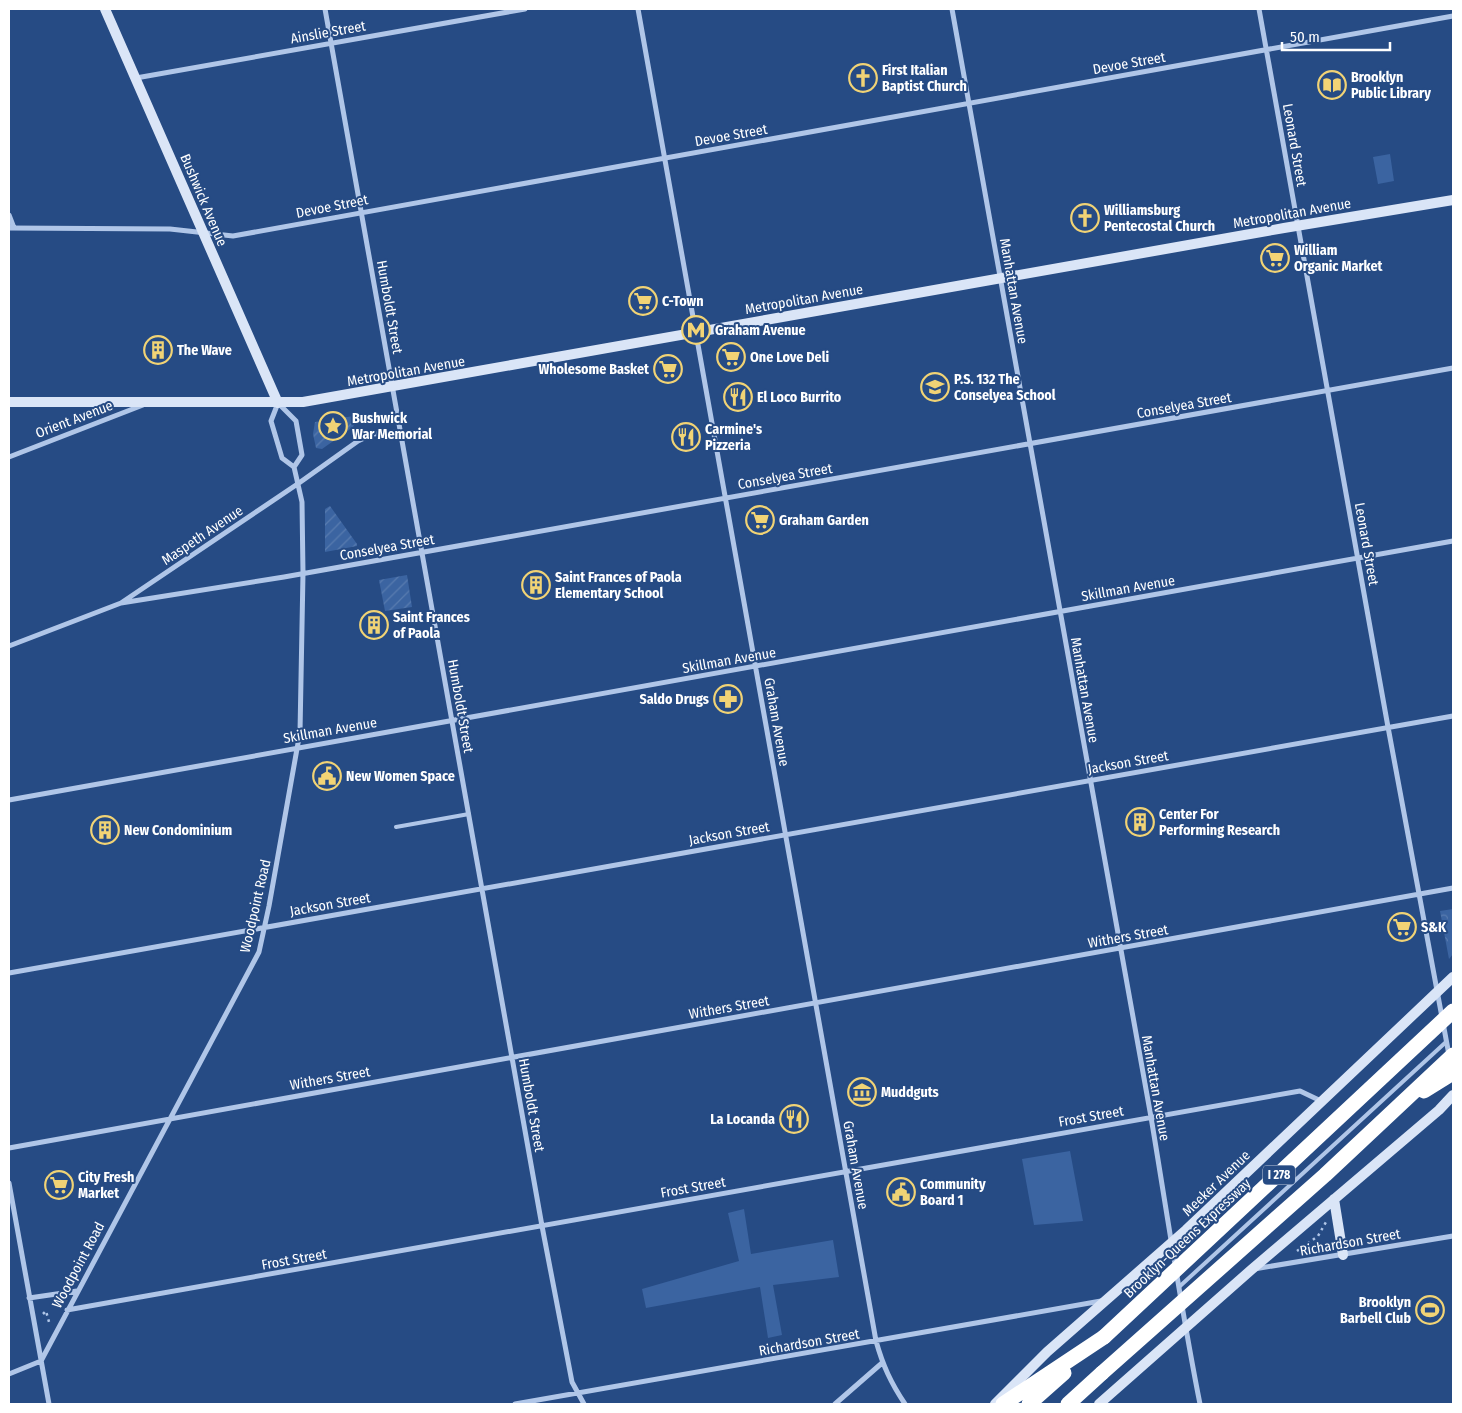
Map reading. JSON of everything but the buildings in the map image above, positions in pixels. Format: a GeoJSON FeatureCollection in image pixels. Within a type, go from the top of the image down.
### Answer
{"type":"FeatureCollection","features":[{"type":"Feature","properties":{"kind":"highway","name":"Brooklyn-Queens Expressway"},"geometry":{"type":"LineString","coordinates":[[1029,1404],[1104,1337],[1453,1011]]}},
{"type":"Feature","properties":{"kind":"highway","name":"I 278"},"geometry":{"type":"LineString","coordinates":[[1068,1404],[1325,1175],[1396,1109],[1450,1049]]}},
{"type":"Feature","properties":{"kind":"highway"},"geometry":{"type":"LineString","coordinates":[[1396,1109],[1453,1073]]}},
{"type":"Feature","properties":{"kind":"highway"},"geometry":{"type":"LineString","coordinates":[[1003,1404],[1104,1337]]}},
{"type":"Feature","properties":{"kind":"highway"},"geometry":{"type":"LineString","coordinates":[[1078,1404],[1102,1373]]}},
{"type":"Feature","properties":{"kind":"main road","name":"Bushwick Avenue"},"geometry":{"type":"LineString","coordinates":[[105,9],[278,403]]}},
{"type":"Feature","properties":{"kind":"main road","name":"Metropolitan Avenue"},"geometry":{"type":"LineString","coordinates":[[9,402],[302,402],[392,388],[1298,225],[1453,200]]}},
{"type":"Feature","properties":{"kind":"main road","name":"Meeker Avenue"},"geometry":{"type":"LineString","coordinates":[[994,1404],[1047,1352],[1172,1243],[1453,977]]}},
{"type":"Feature","properties":{"kind":"main road"},"geometry":{"type":"LineString","coordinates":[[1099,1404],[1453,1095]]}},
{"type":"Feature","properties":{"kind":"main road"},"geometry":{"type":"LineString","coordinates":[[1334,1199],[1343,1254]]}},
{"type":"Feature","properties":{"kind":"street","name":"Humboldt Street"},"geometry":{"type":"LineString","coordinates":[[325,9],[542,1226],[572,1382],[584,1404]]}},
{"type":"Feature","properties":{"kind":"street","name":"Ainslie Street"},"geometry":{"type":"LineString","coordinates":[[136,78],[525,9]]}},
{"type":"Feature","properties":{"kind":"street","name":"Graham Avenue"},"geometry":{"type":"LineString","coordinates":[[638,9],[876,1341],[889,1379],[905,1404]]}},
{"type":"Feature","properties":{"kind":"street","name":"Manhattan Avenue"},"geometry":{"type":"LineString","coordinates":[[952,9],[1150,1117],[1185,1329],[1200,1404]]}},
{"type":"Feature","properties":{"kind":"street","name":"Leonard Street"},"geometry":{"type":"LineString","coordinates":[[1259,9],[1418,894],[1450,1049],[1453,1083]]}},
{"type":"Feature","properties":{"kind":"street","name":"Devoe Street"},"geometry":{"type":"LineString","coordinates":[[12,228],[170,229],[233,236],[1453,16]]}},
{"type":"Feature","properties":{"kind":"street"},"geometry":{"type":"LineString","coordinates":[[9,215],[12,228]]}},
{"type":"Feature","properties":{"kind":"street","name":"Conselyea Street"},"geometry":{"type":"LineString","coordinates":[[121,603],[422,552],[1453,368]]}},
{"type":"Feature","properties":{"kind":"street","name":"Orient Avenue"},"geometry":{"type":"LineString","coordinates":[[9,458],[148,403]]}},
{"type":"Feature","properties":{"kind":"street","name":"Woodpoint Road"},"geometry":{"type":"LineString","coordinates":[[41,1361],[259,952],[300,732],[302,502],[294,467],[282,458],[270,421],[278,403],[296,422],[302,455],[294,467]]}},
{"type":"Feature","properties":{"kind":"street","name":"Maspeth Avenue"},"geometry":{"type":"LineString","coordinates":[[9,646],[121,603],[358,440],[373,434],[399,432]]}},
{"type":"Feature","properties":{"kind":"street","name":"Skillman Avenue"},"geometry":{"type":"LineString","coordinates":[[9,800],[1453,541]]}},
{"type":"Feature","properties":{"kind":"street","name":"Jackson Street"},"geometry":{"type":"LineString","coordinates":[[9,973],[1453,716]]}},
{"type":"Feature","properties":{"kind":"street","name":"Withers Street"},"geometry":{"type":"LineString","coordinates":[[9,1148],[1453,888]]}},
{"type":"Feature","properties":{"kind":"street","name":"Frost Street"},"geometry":{"type":"LineString","coordinates":[[67,1310],[1150,1117],[1300,1092],[1320,1101]]}},
{"type":"Feature","properties":{"kind":"street"},"geometry":{"type":"LineString","coordinates":[[9,1183],[49,1404]]}},
{"type":"Feature","properties":{"kind":"street","name":"Richardson Street"},"geometry":{"type":"LineString","coordinates":[[1251,1270],[1453,1236]]}},
{"type":"Feature","properties":{"kind":"street"},"geometry":{"type":"LineString","coordinates":[[29,1298],[77,1291]]}},
{"type":"Feature","properties":{"kind":"street","name":"Richardson Street"},"geometry":{"type":"LineString","coordinates":[[515,1404],[1106,1300]]}},
{"type":"Feature","properties":{"kind":"street"},"geometry":{"type":"LineString","coordinates":[[9,1374],[41,1361]]}},
{"type":"Feature","properties":{"kind":"street"},"geometry":{"type":"LineString","coordinates":[[835,1404],[882,1363]]}},
{"type":"Feature","properties":{"kind":"lane"},"geometry":{"type":"LineString","coordinates":[[396,827],[469,814]]}},
{"type":"Feature","properties":{"kind":"lane"},"geometry":{"type":"LineString","coordinates":[[1179,1287],[1450,1049]]}},
{"type":"Feature","properties":{"kind":"path"},"geometry":{"type":"LineString","coordinates":[[1293,1254],[1318,1236],[1328,1219]]}},
{"type":"Feature","properties":{"kind":"path"},"geometry":{"type":"LineString","coordinates":[[46,1304],[49,1322]]}},
{"type":"Feature","properties":{"kind":"path"},"geometry":{"type":"LineString","coordinates":[[42,1314],[46,1310]]}},
{"type":"Feature","properties":{"kind":"green space"},"geometry":{"type":"Polygon","coordinates":[[[1390,154],[1394,181],[1378,184],[1373,157],[1390,154]]]}},
{"type":"Feature","properties":{"kind":"green space"},"geometry":{"type":"Polygon","coordinates":[[[354,416],[356,420],[353,427],[322,449],[316,448],[313,434],[315,422],[354,416]]]}},
{"type":"Feature","properties":{"kind":"green space"},"geometry":{"type":"Polygon","coordinates":[[[330,506],[357,546],[325,552],[325,509],[330,506]]]}},
{"type":"Feature","properties":{"kind":"green space"},"geometry":{"type":"Polygon","coordinates":[[[407,575],[412,607],[385,611],[379,580],[407,575]]]}},
{"type":"Feature","properties":{"kind":"green space"},"geometry":{"type":"Polygon","coordinates":[[[1453,909],[1453,954],[1449,959],[1440,911],[1453,909]]]}},
{"type":"Feature","properties":{"kind":"green space"},"geometry":{"type":"Polygon","coordinates":[[[1070,1151],[1083,1221],[1034,1225],[1022,1159],[1070,1151]]]}},
{"type":"Feature","properties":{"kind":"green space"},"geometry":{"type":"Polygon","coordinates":[[[744,1209],[751,1254],[833,1240],[839,1277],[773,1285],[782,1335],[768,1338],[760,1287],[646,1308],[642,1289],[739,1261],[728,1213],[744,1209]]]}},
{"type":"Feature","properties":{"kind":"place","name":"First Italian Baptist Church"},"geometry":{"type":"Point","coordinates":[863,78]}},
{"type":"Feature","properties":{"kind":"place","name":"Brooklyn Public Library"},"geometry":{"type":"Point","coordinates":[1332,85]}},
{"type":"Feature","properties":{"kind":"place","name":"Williamsburg Pentecostal Church"},"geometry":{"type":"Point","coordinates":[1085,218]}},
{"type":"Feature","properties":{"kind":"place","name":"William Organic Market"},"geometry":{"type":"Point","coordinates":[1275,258]}},
{"type":"Feature","properties":{"kind":"place","name":"C-Town"},"geometry":{"type":"Point","coordinates":[643,301]}},
{"type":"Feature","properties":{"kind":"place","name":"Graham Avenue"},"geometry":{"type":"Point","coordinates":[696,330]}},
{"type":"Feature","properties":{"kind":"place","name":"The Wave"},"geometry":{"type":"Point","coordinates":[158,350]}},
{"type":"Feature","properties":{"kind":"place","name":"One Love Deli"},"geometry":{"type":"Point","coordinates":[731,357]}},
{"type":"Feature","properties":{"kind":"place","name":"Wholesome Basket"},"geometry":{"type":"Point","coordinates":[668,369]}},
{"type":"Feature","properties":{"kind":"place","name":"P.S. 132 The Conselyea School"},"geometry":{"type":"Point","coordinates":[935,387]}},
{"type":"Feature","properties":{"kind":"place","name":"El Loco Burrito"},"geometry":{"type":"Point","coordinates":[738,397]}},
{"type":"Feature","properties":{"kind":"place","name":"Bushwick War Memorial"},"geometry":{"type":"Point","coordinates":[333,426]}},
{"type":"Feature","properties":{"kind":"place","name":"Carmine's Pizzeria"},"geometry":{"type":"Point","coordinates":[686,437]}},
{"type":"Feature","properties":{"kind":"place","name":"Graham Garden"},"geometry":{"type":"Point","coordinates":[760,520]}},
{"type":"Feature","properties":{"kind":"place","name":"Saint Frances of Paola Elementary School"},"geometry":{"type":"Point","coordinates":[536,585]}},
{"type":"Feature","properties":{"kind":"place","name":"Saint Frances of Paola"},"geometry":{"type":"Point","coordinates":[374,625]}},
{"type":"Feature","properties":{"kind":"place","name":"Saldo Drugs"},"geometry":{"type":"Point","coordinates":[728,699]}},
{"type":"Feature","properties":{"kind":"place","name":"New Women Space"},"geometry":{"type":"Point","coordinates":[327,776]}},
{"type":"Feature","properties":{"kind":"place","name":"Center For Performing Research"},"geometry":{"type":"Point","coordinates":[1140,822]}},
{"type":"Feature","properties":{"kind":"place","name":"New Condominium"},"geometry":{"type":"Point","coordinates":[105,830]}},
{"type":"Feature","properties":{"kind":"place","name":"S&K"},"geometry":{"type":"Point","coordinates":[1402,927]}},
{"type":"Feature","properties":{"kind":"place","name":"Muddguts"},"geometry":{"type":"Point","coordinates":[862,1092]}},
{"type":"Feature","properties":{"kind":"place","name":"La Locanda"},"geometry":{"type":"Point","coordinates":[794,1119]}},
{"type":"Feature","properties":{"kind":"place","name":"City Fresh Market"},"geometry":{"type":"Point","coordinates":[59,1185]}},
{"type":"Feature","properties":{"kind":"place","name":"Community Board 1"},"geometry":{"type":"Point","coordinates":[901,1192]}},
{"type":"Feature","properties":{"kind":"place","name":"Brooklyn Barbell Club"},"geometry":{"type":"Point","coordinates":[1430,1310]}}]}
